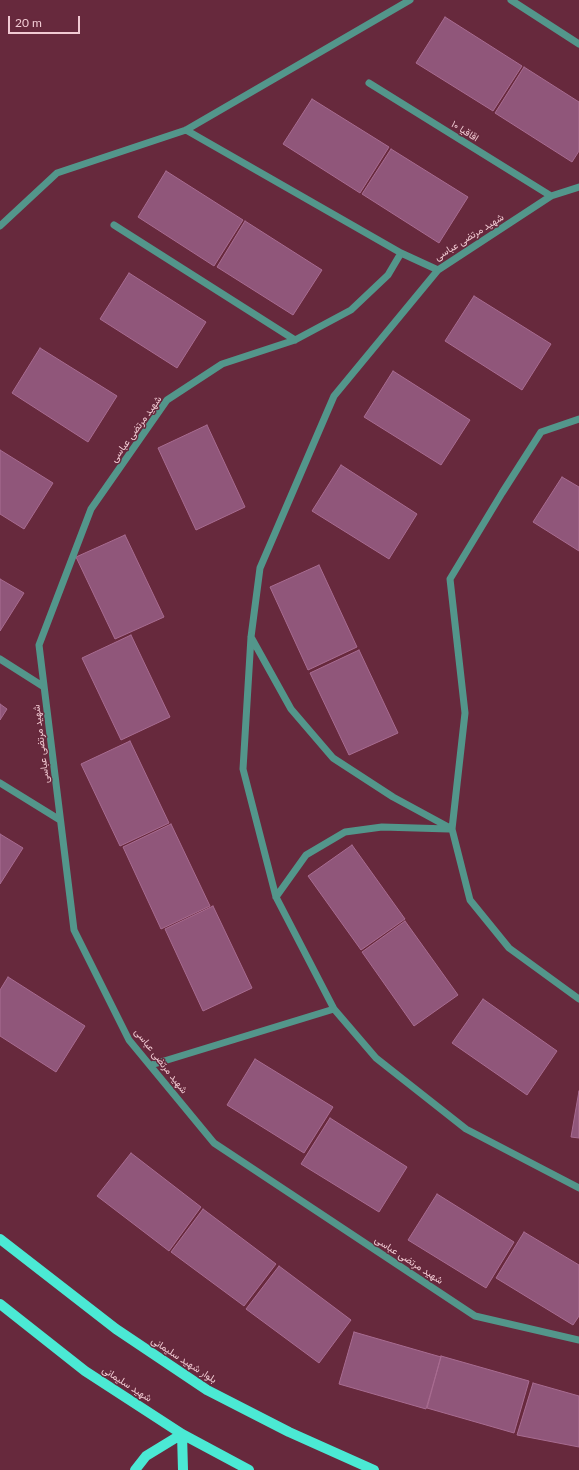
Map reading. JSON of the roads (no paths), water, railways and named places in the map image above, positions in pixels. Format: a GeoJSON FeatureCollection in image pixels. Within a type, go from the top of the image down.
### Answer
{"type":"FeatureCollection","features":[{"type":"Feature","properties":{"kind":"main road","name":"بلوار شهید سلیمانی"},"geometry":{"type":"LineString","coordinates":[[0,1239],[116,1329],[207,1390],[289,1432],[374,1470]]}},
{"type":"Feature","properties":{"kind":"main road","name":"شهید سلیمانی"},"geometry":{"type":"LineString","coordinates":[[0,1304],[85,1371],[182,1434],[249,1470]]}},
{"type":"Feature","properties":{"kind":"main road"},"geometry":{"type":"LineString","coordinates":[[135,1470],[146,1456],[182,1434],[183,1470]]}},
{"type":"Feature","properties":{"kind":"street"},"geometry":{"type":"LineString","coordinates":[[0,226],[56,173],[186,130],[410,0]]}},
{"type":"Feature","properties":{"kind":"street"},"geometry":{"type":"LineString","coordinates":[[512,0],[579,44]]}},
{"type":"Feature","properties":{"kind":"street","name":"اقاقیا ۱۰"},"geometry":{"type":"LineString","coordinates":[[369,83],[552,196]]}},
{"type":"Feature","properties":{"kind":"street"},"geometry":{"type":"LineString","coordinates":[[186,130],[402,253]]}},
{"type":"Feature","properties":{"kind":"street","name":"شهید مرتضی عباسی"},"geometry":{"type":"LineString","coordinates":[[579,188],[552,196],[438,270],[402,253],[388,275],[350,310],[295,340],[222,364],[166,400],[91,509],[39,645],[74,930],[129,1040],[214,1143],[475,1316],[579,1340]]}},
{"type":"Feature","properties":{"kind":"street"},"geometry":{"type":"LineString","coordinates":[[114,225],[295,340]]}},
{"type":"Feature","properties":{"kind":"street"},"geometry":{"type":"LineString","coordinates":[[438,270],[334,396],[260,568],[251,637],[243,769],[276,897],[334,1009],[376,1058],[466,1130],[579,1188]]}},
{"type":"Feature","properties":{"kind":"street"},"geometry":{"type":"LineString","coordinates":[[579,419],[541,432],[450,579],[465,713],[452,829],[470,900],[509,948],[579,999]]}},
{"type":"Feature","properties":{"kind":"street"},"geometry":{"type":"LineString","coordinates":[[251,637],[291,709],[333,758],[393,798],[452,829]]}},
{"type":"Feature","properties":{"kind":"street"},"geometry":{"type":"LineString","coordinates":[[0,659],[44,687]]}},
{"type":"Feature","properties":{"kind":"street"},"geometry":{"type":"LineString","coordinates":[[0,783],[60,820]]}},
{"type":"Feature","properties":{"kind":"street"},"geometry":{"type":"LineString","coordinates":[[276,897],[306,855],[345,832],[382,827],[452,829]]}},
{"type":"Feature","properties":{"kind":"street"},"geometry":{"type":"LineString","coordinates":[[150,1065],[334,1009]]}}]}
